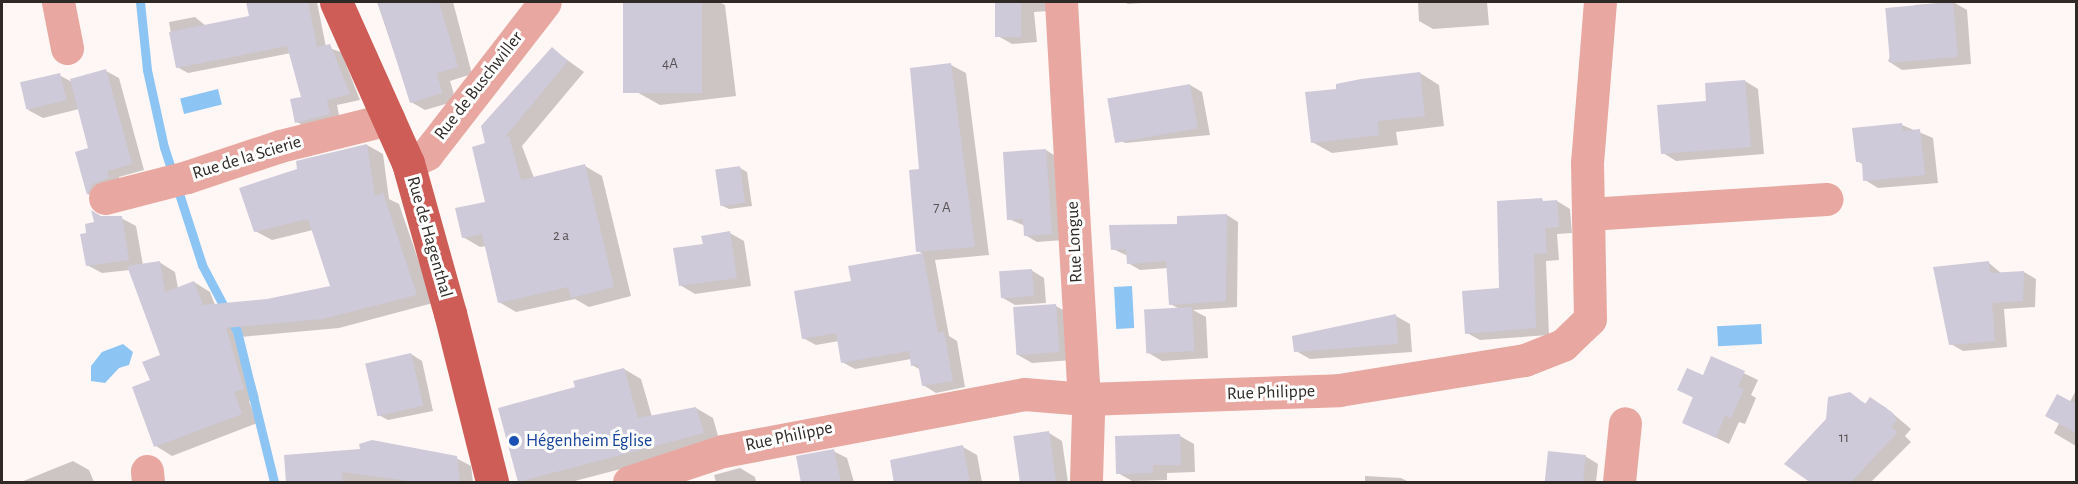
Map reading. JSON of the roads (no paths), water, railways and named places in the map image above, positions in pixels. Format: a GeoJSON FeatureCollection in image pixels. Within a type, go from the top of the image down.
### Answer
{"type":"FeatureCollection","features":[{"type":"Feature","properties":{"kind":"main road","name":"Rue de Hagenthal"},"geometry":{"type":"LineString","coordinates":[[336,2],[408,163],[450,313],[492,483]]}},
{"type":"Feature","properties":{"kind":"street"},"geometry":{"type":"LineString","coordinates":[[58,2],[67,48]]}},
{"type":"Feature","properties":{"kind":"street","name":"Rue de Buschwiller"},"geometry":{"type":"LineString","coordinates":[[408,163],[433,146],[545,2]]}},
{"type":"Feature","properties":{"kind":"street","name":"Rue Longue"},"geometry":{"type":"LineString","coordinates":[[1061,2],[1086,399],[1086,483]]}},
{"type":"Feature","properties":{"kind":"street","name":"Rue Philippe"},"geometry":{"type":"LineString","coordinates":[[629,483],[723,451],[834,427],[1024,394],[1086,399],[1339,390],[1525,360],[1563,345],[1590,318],[1587,163],[1600,2]]}},
{"type":"Feature","properties":{"kind":"street","name":"Rue de la Scierie"},"geometry":{"type":"LineString","coordinates":[[105,198],[176,180],[280,146],[388,119]]}},
{"type":"Feature","properties":{"kind":"street"},"geometry":{"type":"LineString","coordinates":[[1588,214],[1827,199]]}},
{"type":"Feature","properties":{"kind":"street"},"geometry":{"type":"LineString","coordinates":[[1619,483],[1625,423]]}},
{"type":"Feature","properties":{"kind":"water"},"geometry":{"type":"Polygon","coordinates":[[[218,89],[222,105],[184,114],[180,98],[218,89]]]}},
{"type":"Feature","properties":{"kind":"water"},"geometry":{"type":"Polygon","coordinates":[[[1132,286],[1134,328],[1116,329],[1114,287],[1132,286]]]}},
{"type":"Feature","properties":{"kind":"water"},"geometry":{"type":"Polygon","coordinates":[[[1761,324],[1762,344],[1718,346],[1717,326],[1761,324]]]}},
{"type":"Feature","properties":{"kind":"water"},"geometry":{"type":"Polygon","coordinates":[[[123,344],[133,352],[129,365],[119,368],[105,383],[91,381],[91,366],[102,352],[123,344]]]}},
{"type":"Feature","properties":{"kind":"waterway"},"geometry":{"type":"LineString","coordinates":[[140,2],[147,70],[164,147],[202,265],[237,331],[274,482]]}},
{"type":"Feature","properties":{"kind":"place","name":"Hégenheim Église"},"geometry":{"type":"Point","coordinates":[514,441]}}]}
